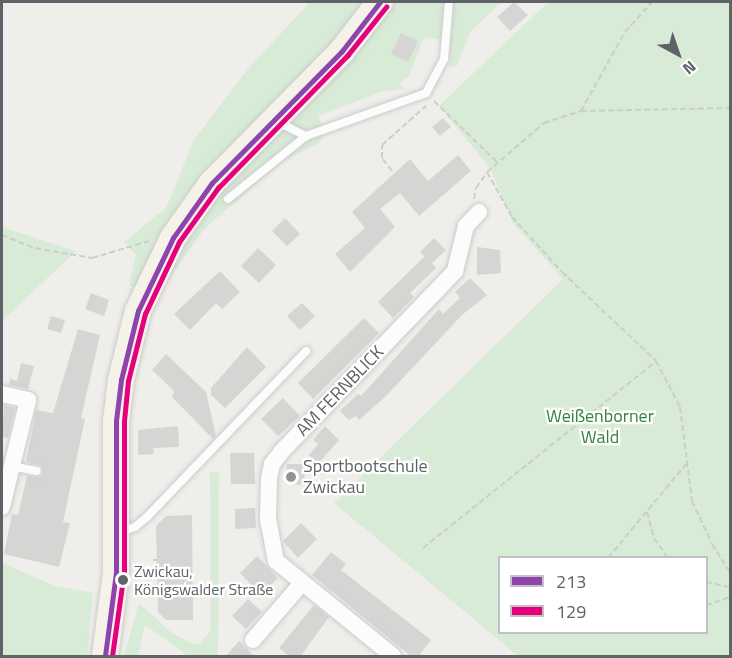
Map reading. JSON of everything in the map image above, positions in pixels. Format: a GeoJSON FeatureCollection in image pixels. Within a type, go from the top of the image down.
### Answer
{"type":"FeatureCollection","features":[{"type":"Feature","properties":{"kind":"main road"},"geometry":{"type":"LineString","coordinates":[[105,657],[116,533],[115,451],[121,380],[138,311],[212,183],[342,51],[380,2]]}},
{"type":"Feature","properties":{"kind":"street","name":"AM FERNBLICK"},"geometry":{"type":"LineString","coordinates":[[393,657],[276,561],[270,549],[268,519],[272,464],[455,271],[466,226],[476,215]]}},
{"type":"Feature","properties":{"kind":"street"},"geometry":{"type":"LineString","coordinates":[[2,394],[28,400],[2,507]]}},
{"type":"Feature","properties":{"kind":"street"},"geometry":{"type":"LineString","coordinates":[[253,640],[302,584]]}},
{"type":"Feature","properties":{"kind":"lane"},"geometry":{"type":"LineString","coordinates":[[228,199],[306,136],[426,93],[444,59],[449,2]]}},
{"type":"Feature","properties":{"kind":"lane"},"geometry":{"type":"LineString","coordinates":[[273,120],[306,136]]}},
{"type":"Feature","properties":{"kind":"lane"},"geometry":{"type":"LineString","coordinates":[[116,533],[135,527],[147,517],[306,351]]}},
{"type":"Feature","properties":{"kind":"lane"},"geometry":{"type":"LineString","coordinates":[[11,466],[36,471]]}},
{"type":"Feature","properties":{"kind":"path"},"geometry":{"type":"LineString","coordinates":[[581,111],[625,32],[652,2]]}},
{"type":"Feature","properties":{"kind":"path"},"geometry":{"type":"LineString","coordinates":[[392,171],[382,158],[382,145],[433,100],[497,162]]}},
{"type":"Feature","properties":{"kind":"path"},"geometry":{"type":"LineString","coordinates":[[476,215],[476,188],[487,172],[544,123],[581,111],[730,108]]}},
{"type":"Feature","properties":{"kind":"path"},"geometry":{"type":"LineString","coordinates":[[487,172],[512,217],[562,272],[656,361],[680,407],[692,501],[712,544],[730,573]]}},
{"type":"Feature","properties":{"kind":"path"},"geometry":{"type":"LineString","coordinates":[[2,235],[35,248],[92,258],[157,238],[181,238]]}},
{"type":"Feature","properties":{"kind":"path"},"geometry":{"type":"LineString","coordinates":[[423,548],[656,361]]}},
{"type":"Feature","properties":{"kind":"path"},"geometry":{"type":"LineString","coordinates":[[610,556],[688,462]]}},
{"type":"Feature","properties":{"kind":"path"},"geometry":{"type":"LineString","coordinates":[[647,510],[654,538],[667,556]]}},
{"type":"Feature","properties":{"kind":"path"},"geometry":{"type":"LineString","coordinates":[[153,577],[157,576]]}},
{"type":"Feature","properties":{"kind":"path"},"geometry":{"type":"LineString","coordinates":[[708,582],[730,587]]}},
{"type":"Feature","properties":{"kind":"path"},"geometry":{"type":"LineString","coordinates":[[708,603],[730,597]]}},
{"type":"Feature","properties":{"kind":"green space"},"geometry":{"type":"Polygon","coordinates":[[[310,2],[502,2],[470,32],[457,66],[449,68],[451,42],[424,37],[409,76],[400,83],[404,89],[383,91],[318,116],[325,131],[319,143],[283,161],[205,228],[158,294],[129,286],[136,255],[124,242],[166,208],[194,140],[248,69],[310,2]]]}},
{"type":"Feature","properties":{"kind":"green space","name":"Weißenborner Wald"},"geometry":{"type":"Polygon","coordinates":[[[548,2],[730,2],[730,656],[518,656],[334,503],[563,279],[513,223],[490,168],[439,106],[548,2]]]}},
{"type":"Feature","properties":{"kind":"green space"},"geometry":{"type":"Polygon","coordinates":[[[2,227],[76,251],[2,321],[2,227]]]}},
{"type":"Feature","properties":{"kind":"green space"},"geometry":{"type":"Polygon","coordinates":[[[210,472],[219,473],[218,656],[188,656],[145,625],[138,656],[124,656],[139,603],[172,633],[193,644],[199,644],[211,631],[210,472]]]}},
{"type":"Feature","properties":{"kind":"green space"},"geometry":{"type":"Polygon","coordinates":[[[2,563],[55,586],[93,593],[87,656],[2,656],[2,563]]]}},
{"type":"Feature","properties":{"kind":"building"},"geometry":{"type":"Polygon","coordinates":[[[514,2],[528,15],[510,31],[497,17],[514,2]]]}},
{"type":"Feature","properties":{"kind":"building"},"geometry":{"type":"Polygon","coordinates":[[[401,33],[418,41],[408,62],[391,54],[401,33]]]}},
{"type":"Feature","properties":{"kind":"building"},"geometry":{"type":"Polygon","coordinates":[[[443,118],[451,127],[440,136],[432,127],[443,118]]]}},
{"type":"Feature","properties":{"kind":"building"},"geometry":{"type":"Polygon","coordinates":[[[458,155],[471,171],[419,216],[400,193],[380,209],[395,227],[350,272],[335,254],[365,228],[352,212],[410,159],[428,181],[458,155]]]}},
{"type":"Feature","properties":{"kind":"building"},"geometry":{"type":"Polygon","coordinates":[[[285,218],[300,234],[287,246],[272,231],[285,218]]]}},
{"type":"Feature","properties":{"kind":"building"},"geometry":{"type":"Polygon","coordinates":[[[434,238],[446,250],[432,263],[436,268],[410,293],[414,297],[393,318],[378,302],[425,256],[420,252],[434,238]]]}},
{"type":"Feature","properties":{"kind":"building"},"geometry":{"type":"Polygon","coordinates":[[[477,247],[500,250],[501,273],[477,275],[477,247]]]}},
{"type":"Feature","properties":{"kind":"building"},"geometry":{"type":"Polygon","coordinates":[[[258,248],[276,265],[259,283],[241,266],[258,248]]]}},
{"type":"Feature","properties":{"kind":"building"},"geometry":{"type":"Polygon","coordinates":[[[220,271],[240,292],[222,309],[216,303],[190,330],[174,314],[220,271]]]}},
{"type":"Feature","properties":{"kind":"building"},"geometry":{"type":"Polygon","coordinates":[[[470,278],[487,295],[462,315],[387,395],[359,420],[356,416],[349,420],[340,411],[358,394],[361,396],[439,309],[443,314],[460,298],[455,292],[470,278]]]}},
{"type":"Feature","properties":{"kind":"building"},"geometry":{"type":"Polygon","coordinates":[[[91,293],[109,300],[104,316],[85,309],[91,293]]]}},
{"type":"Feature","properties":{"kind":"building"},"geometry":{"type":"Polygon","coordinates":[[[302,303],[315,316],[300,330],[287,316],[302,303]]]}},
{"type":"Feature","properties":{"kind":"building"},"geometry":{"type":"Polygon","coordinates":[[[51,316],[65,320],[61,333],[47,329],[51,316]]]}},
{"type":"Feature","properties":{"kind":"building"},"geometry":{"type":"Polygon","coordinates":[[[364,318],[379,333],[313,399],[298,383],[364,318]]]}},
{"type":"Feature","properties":{"kind":"building"},"geometry":{"type":"Polygon","coordinates":[[[78,329],[100,335],[81,418],[85,419],[63,522],[70,523],[59,567],[4,554],[12,514],[18,515],[27,476],[39,477],[43,473],[41,466],[26,462],[36,410],[53,413],[78,329]]]}},
{"type":"Feature","properties":{"kind":"building"},"geometry":{"type":"Polygon","coordinates":[[[247,347],[266,367],[225,408],[211,395],[211,388],[247,347]]]}},
{"type":"Feature","properties":{"kind":"building"},"geometry":{"type":"Polygon","coordinates":[[[166,354],[206,392],[216,436],[213,439],[172,397],[174,391],[152,370],[166,354]]]}},
{"type":"Feature","properties":{"kind":"building"},"geometry":{"type":"Polygon","coordinates":[[[21,363],[34,366],[28,389],[9,385],[10,379],[17,381],[21,363]]]}},
{"type":"Feature","properties":{"kind":"building"},"geometry":{"type":"Polygon","coordinates":[[[283,398],[300,416],[278,436],[261,419],[283,398]]]}},
{"type":"Feature","properties":{"kind":"building"},"geometry":{"type":"Polygon","coordinates":[[[4,405],[15,408],[8,438],[2,437],[4,405]]]}},
{"type":"Feature","properties":{"kind":"building"},"geometry":{"type":"Polygon","coordinates":[[[178,426],[179,447],[153,448],[154,454],[138,455],[138,430],[178,426]]]}},
{"type":"Feature","properties":{"kind":"building"},"geometry":{"type":"Polygon","coordinates":[[[325,426],[339,440],[318,464],[309,455],[318,444],[313,440],[325,426]]]}},
{"type":"Feature","properties":{"kind":"building"},"geometry":{"type":"Polygon","coordinates":[[[230,453],[254,453],[255,484],[231,484],[230,453]]]}},
{"type":"Feature","properties":{"kind":"building"},"geometry":{"type":"Polygon","coordinates":[[[287,464],[305,464],[304,485],[286,484],[287,464]]]}},
{"type":"Feature","properties":{"kind":"building"},"geometry":{"type":"Polygon","coordinates":[[[255,508],[256,528],[235,529],[235,509],[255,508]]]}},
{"type":"Feature","properties":{"kind":"building"},"geometry":{"type":"Polygon","coordinates":[[[192,515],[193,620],[166,620],[158,612],[156,526],[166,516],[192,515]]]}},
{"type":"Feature","properties":{"kind":"building"},"geometry":{"type":"Polygon","coordinates":[[[301,523],[317,539],[298,558],[283,541],[301,523]]]}},
{"type":"Feature","properties":{"kind":"building"},"geometry":{"type":"Polygon","coordinates":[[[331,552],[346,564],[341,570],[431,640],[418,657],[412,657],[312,575],[331,552]]]}},
{"type":"Feature","properties":{"kind":"building"},"geometry":{"type":"Polygon","coordinates":[[[257,556],[278,578],[261,595],[240,573],[257,556]]]}},
{"type":"Feature","properties":{"kind":"building"},"geometry":{"type":"Polygon","coordinates":[[[248,599],[262,612],[246,629],[232,616],[248,599]]]}},
{"type":"Feature","properties":{"kind":"building"},"geometry":{"type":"Polygon","coordinates":[[[314,605],[329,617],[300,657],[290,657],[279,648],[314,605]]]}},
{"type":"Feature","properties":{"kind":"building"},"geometry":{"type":"Polygon","coordinates":[[[239,641],[255,657],[225,657],[239,641]]]}},
{"type":"Feature","properties":{"kind":"transit line","name":"213"},"geometry":{"type":"LineString","coordinates":[[105,656],[116,572],[116,421],[121,380],[138,311],[173,238],[212,183],[342,51],[380,2]]}},
{"type":"Feature","properties":{"kind":"transit line","name":"129"},"geometry":{"type":"LineString","coordinates":[[112,656],[124,572],[124,421],[128,381],[145,314],[179,242],[218,188],[347,56],[386,7]]}},
{"type":"Feature","properties":{"kind":"place","name":"Sportbootschule Zwickau"},"geometry":{"type":"Point","coordinates":[291,477]}},
{"type":"Feature","properties":{"kind":"place","name":"Zwickau, Königswalder Straße"},"geometry":{"type":"Point","coordinates":[123,580]}}]}
